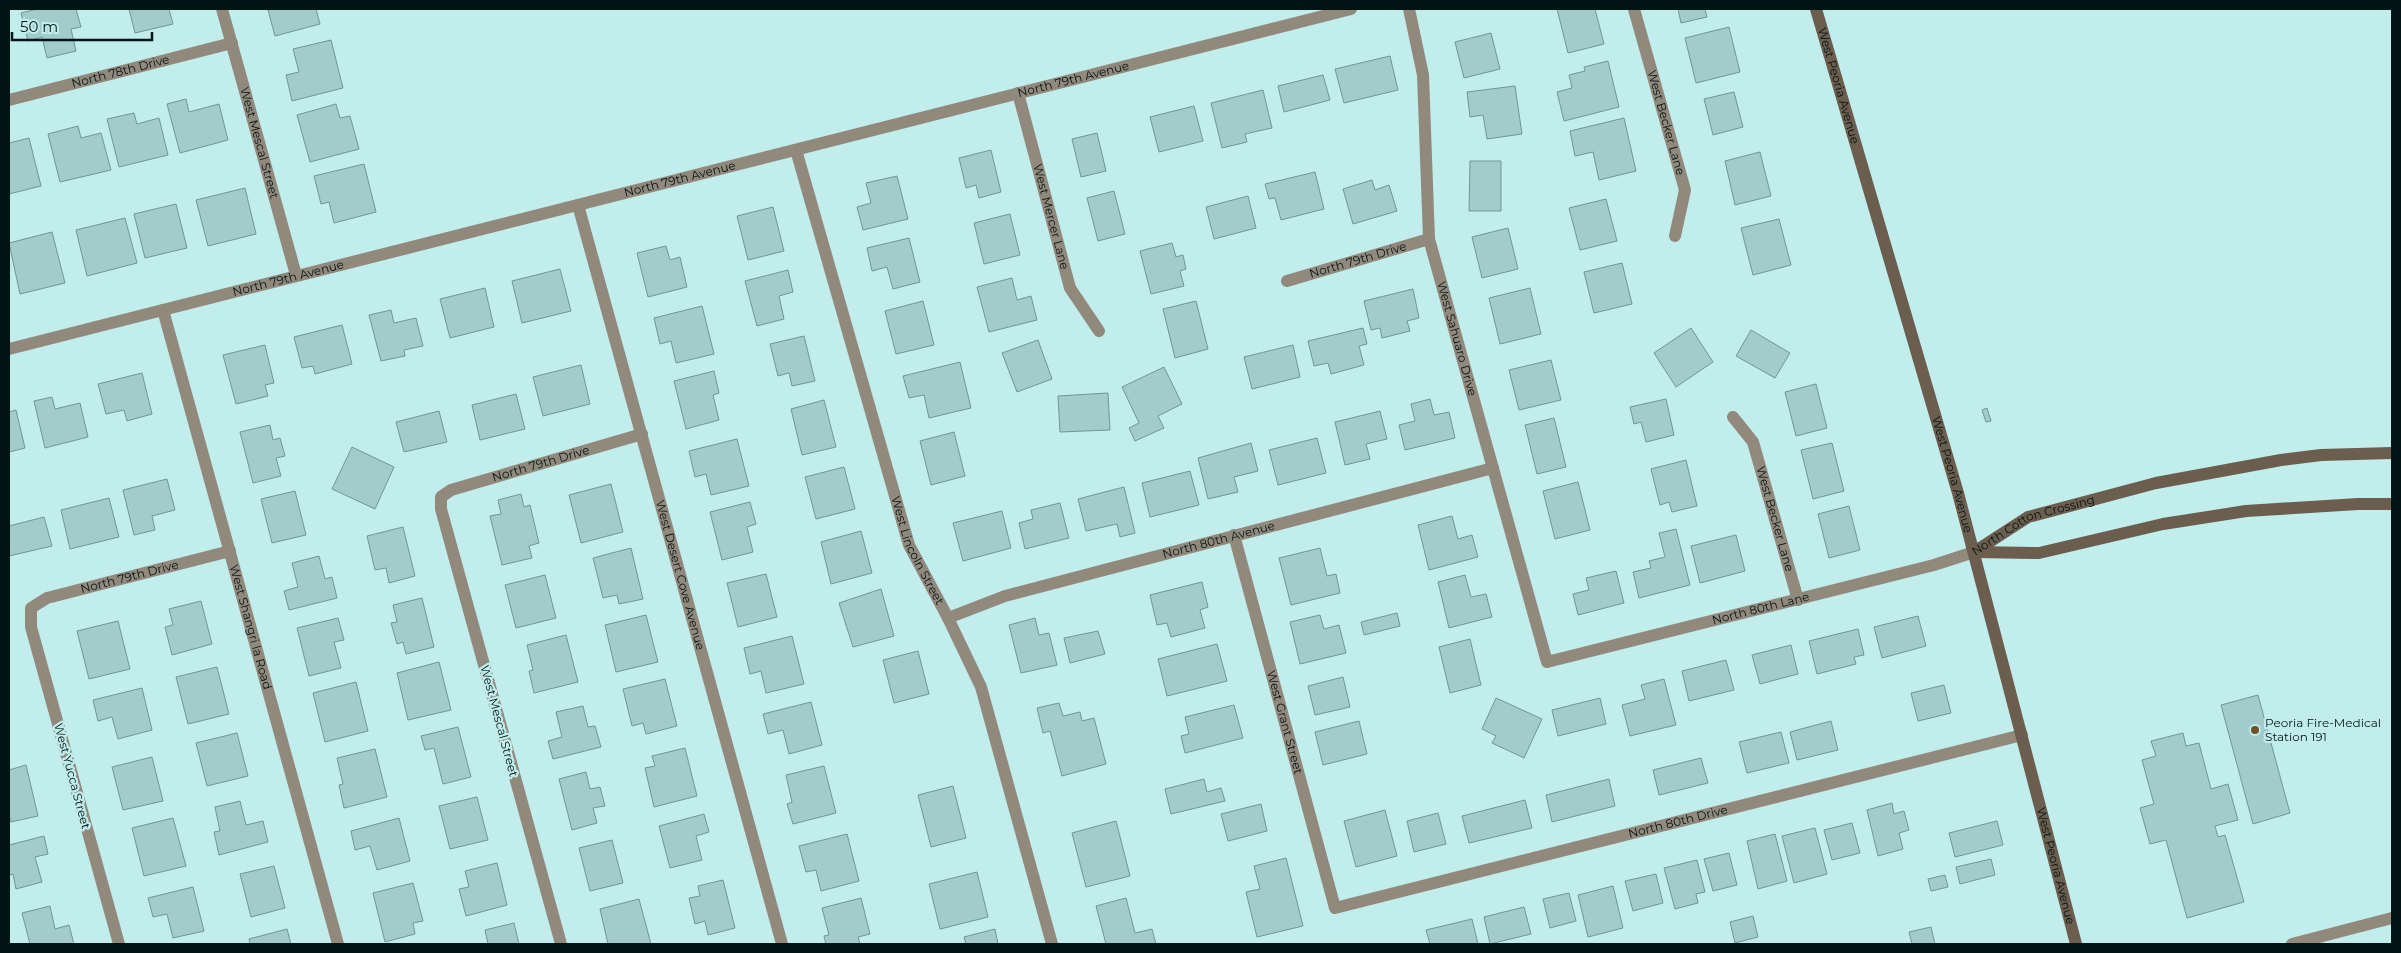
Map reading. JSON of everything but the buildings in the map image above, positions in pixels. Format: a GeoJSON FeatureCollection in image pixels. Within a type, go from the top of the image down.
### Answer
{"type":"FeatureCollection","features":[{"type":"Feature","properties":{"kind":"main road","name":"West Peoria Avenue"},"geometry":{"type":"LineString","coordinates":[[1816,9],[1974,552],[2076,944]]}},
{"type":"Feature","properties":{"kind":"main road","name":"North Cotton Crossing"},"geometry":{"type":"LineString","coordinates":[[1974,552],[2028,517],[2156,483],[2281,460],[2321,455],[2392,453]]}},
{"type":"Feature","properties":{"kind":"main road","name":"North Cotton Crossing"},"geometry":{"type":"LineString","coordinates":[[1974,552],[2039,553],[2163,524],[2246,511],[2358,504],[2392,504]]}},
{"type":"Feature","properties":{"kind":"street","name":"West Mescal Street"},"geometry":{"type":"LineString","coordinates":[[222,9],[296,275]]}},
{"type":"Feature","properties":{"kind":"street","name":"North 79th Avenue"},"geometry":{"type":"LineString","coordinates":[[9,349],[1351,9]]}},
{"type":"Feature","properties":{"kind":"street","name":"West Sahuaro Drive"},"geometry":{"type":"LineString","coordinates":[[1409,9],[1423,75],[1429,239],[1547,662]]}},
{"type":"Feature","properties":{"kind":"street","name":"West Becker Lane"},"geometry":{"type":"LineString","coordinates":[[1634,9],[1685,190],[1675,236]]}},
{"type":"Feature","properties":{"kind":"street","name":"North 78th Drive"},"geometry":{"type":"LineString","coordinates":[[9,100],[232,43]]}},
{"type":"Feature","properties":{"kind":"street","name":"West Mercer Lane"},"geometry":{"type":"LineString","coordinates":[[1018,93],[1070,288],[1099,331]]}},
{"type":"Feature","properties":{"kind":"street","name":"West Lincoln Street"},"geometry":{"type":"LineString","coordinates":[[796,150],[909,545],[948,618],[981,687],[1052,944]]}},
{"type":"Feature","properties":{"kind":"street","name":"West Desert Cove Avenue"},"geometry":{"type":"LineString","coordinates":[[578,205],[782,944]]}},
{"type":"Feature","properties":{"kind":"street","name":"North 79th Drive"},"geometry":{"type":"LineString","coordinates":[[1287,282],[1429,239]]}},
{"type":"Feature","properties":{"kind":"street","name":"West Shangri la Road"},"geometry":{"type":"LineString","coordinates":[[163,310],[338,944]]}},
{"type":"Feature","properties":{"kind":"street","name":"West Becker Lane"},"geometry":{"type":"LineString","coordinates":[[1733,417],[1753,442],[1798,600]]}},
{"type":"Feature","properties":{"kind":"street","name":"North 79th Drive"},"geometry":{"type":"LineString","coordinates":[[441,496],[451,490],[642,434]]}},
{"type":"Feature","properties":{"kind":"street","name":"North 80th Avenue"},"geometry":{"type":"LineString","coordinates":[[948,618],[1005,596],[1494,468]]}},
{"type":"Feature","properties":{"kind":"street","name":"West Mescal Street"},"geometry":{"type":"LineString","coordinates":[[441,496],[441,509],[561,944]]}},
{"type":"Feature","properties":{"kind":"street","name":"West Grant Street"},"geometry":{"type":"LineString","coordinates":[[1234,535],[1335,908]]}},
{"type":"Feature","properties":{"kind":"street","name":"North 79th Drive"},"geometry":{"type":"LineString","coordinates":[[31,608],[46,598],[230,551]]}},
{"type":"Feature","properties":{"kind":"street","name":"North 80th Lane"},"geometry":{"type":"LineString","coordinates":[[1547,662],[1934,565],[1974,552]]}},
{"type":"Feature","properties":{"kind":"street","name":"West Yucca Street"},"geometry":{"type":"LineString","coordinates":[[31,608],[31,627],[118,944]]}},
{"type":"Feature","properties":{"kind":"street","name":"North 80th Drive"},"geometry":{"type":"LineString","coordinates":[[1335,908],[2022,735]]}},
{"type":"Feature","properties":{"kind":"street"},"geometry":{"type":"LineString","coordinates":[[2292,944],[2392,918]]}},
{"type":"Feature","properties":{"kind":"place","name":"Peoria Fire-Medical Station 191"},"geometry":{"type":"Point","coordinates":[2255,730]}}]}
